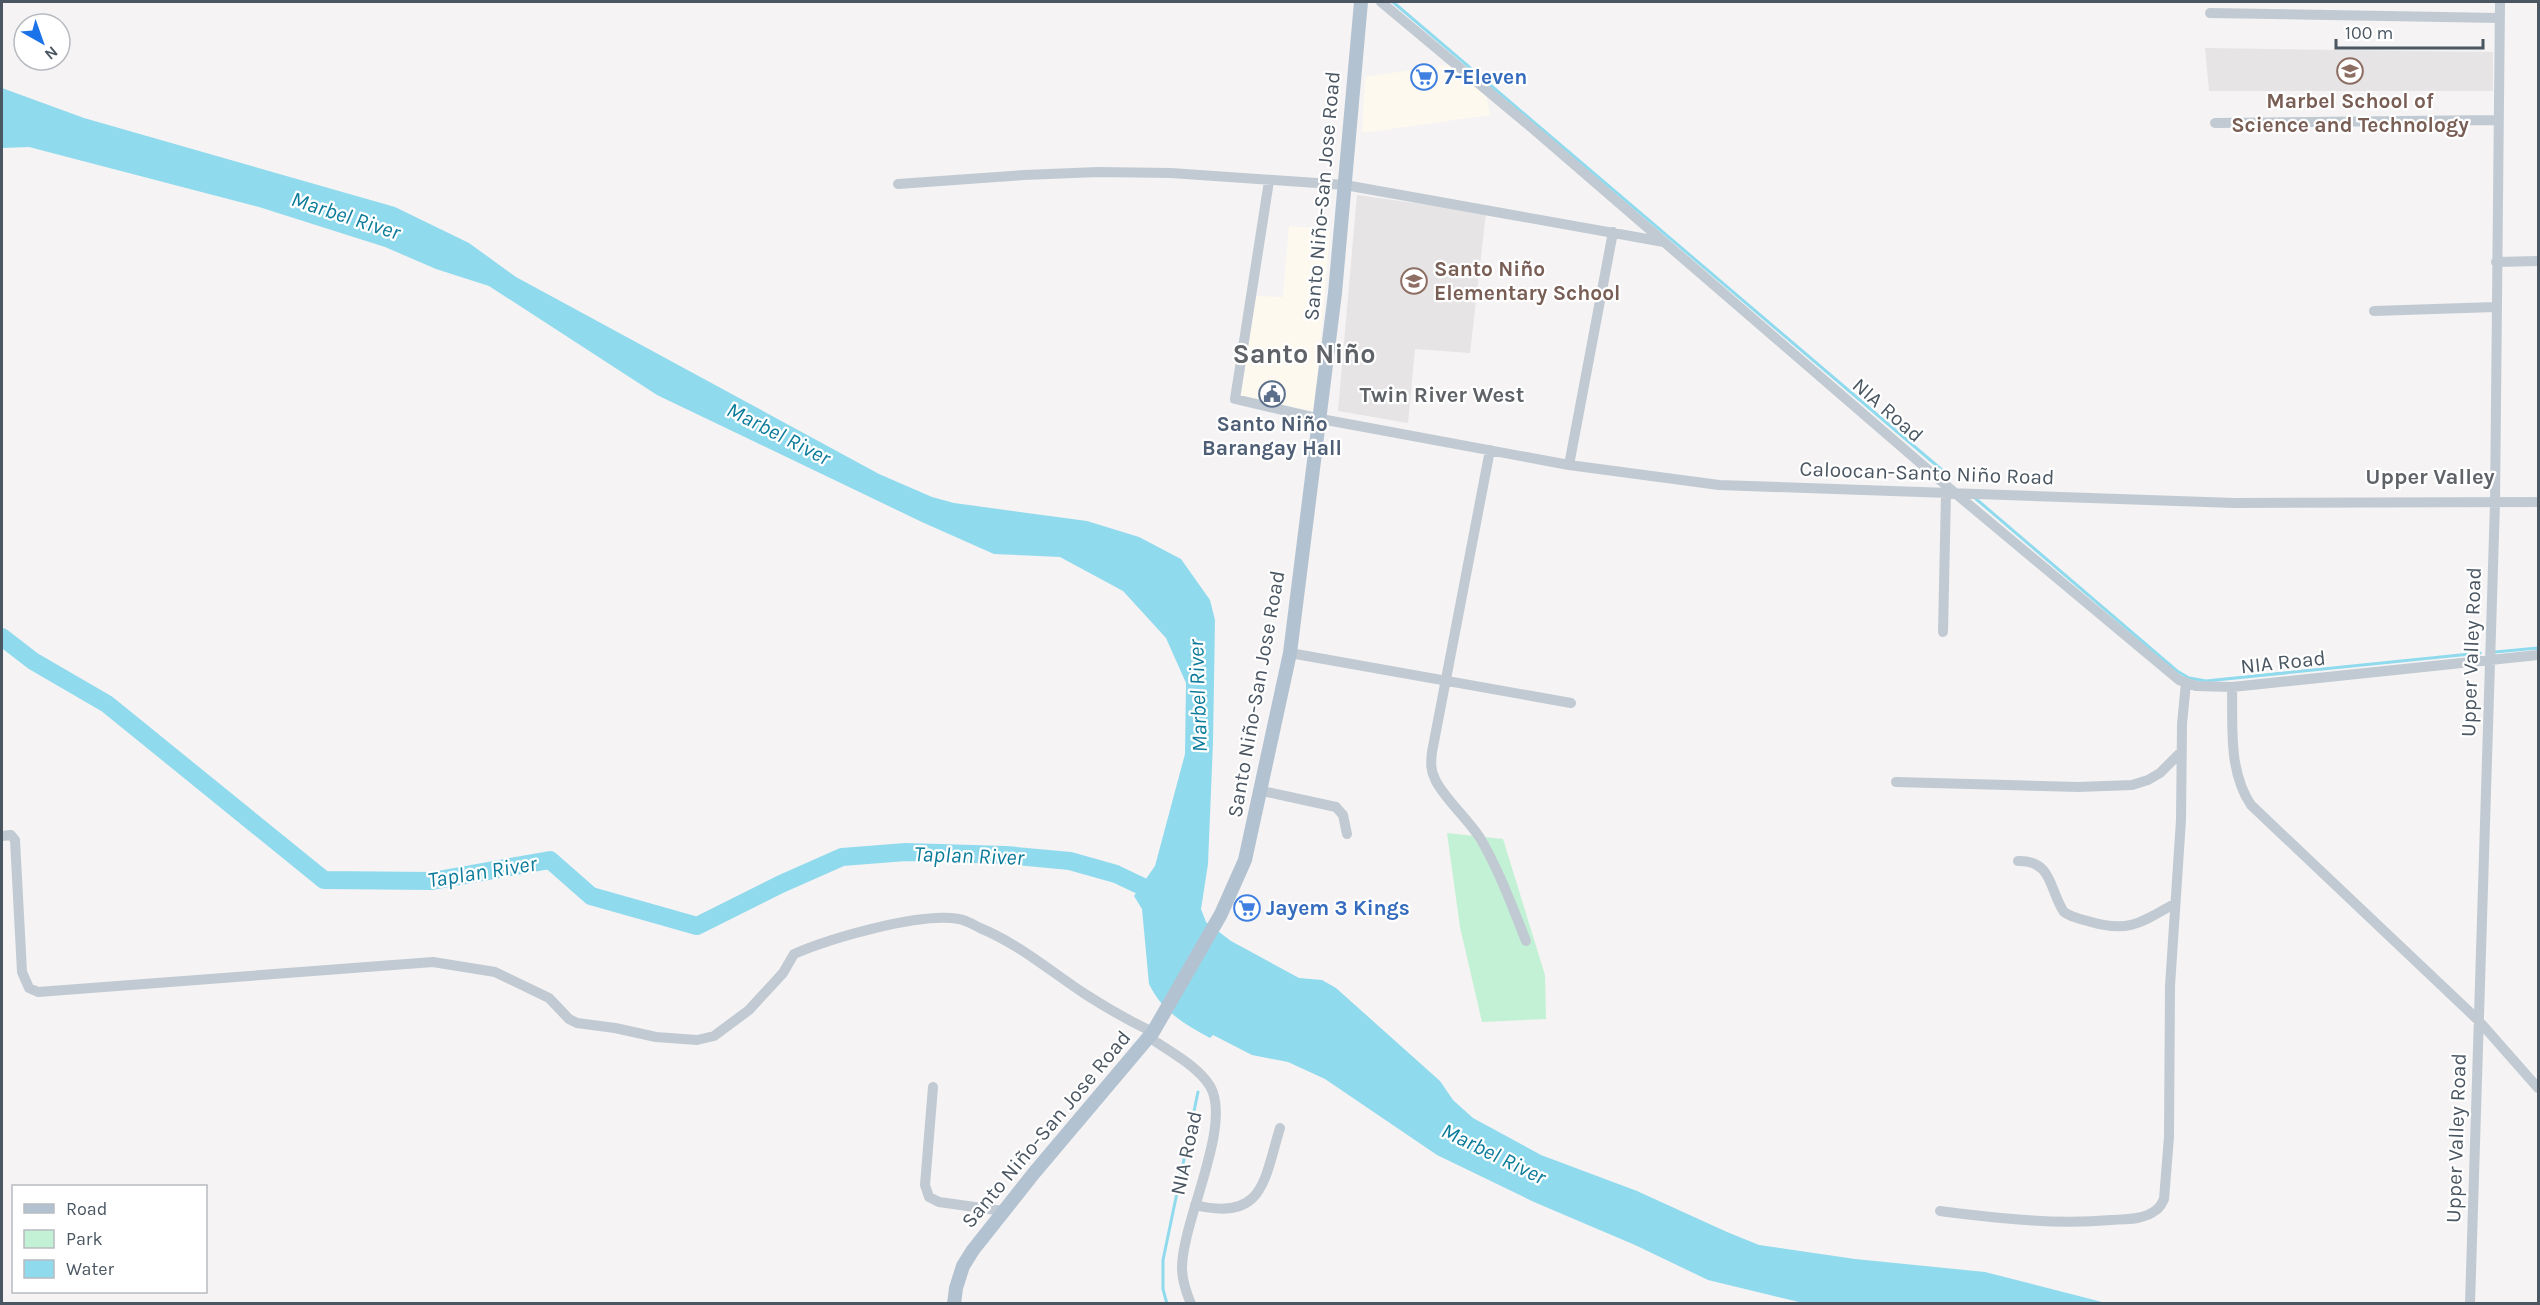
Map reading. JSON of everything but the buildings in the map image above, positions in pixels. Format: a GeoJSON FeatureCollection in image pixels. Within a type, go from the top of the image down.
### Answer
{"type":"FeatureCollection","features":[{"type":"Feature","properties":{"kind":"main road","name":"Santo Niño-San Jose Road"},"geometry":{"type":"LineString","coordinates":[[954,1304],[963,1266],[1003,1211],[1151,1035],[1221,914],[1245,860],[1262,791],[1290,653],[1321,418],[1361,2]]}},
{"type":"Feature","properties":{"kind":"street","name":"NIA Road"},"geometry":{"type":"LineString","coordinates":[[1382,2],[1664,242],[1950,493],[2164,668],[2186,683],[2196,686],[2232,687],[2538,655]]}},
{"type":"Feature","properties":{"kind":"street","name":"Upper Valley Road"},"geometry":{"type":"LineString","coordinates":[[2470,1304],[2495,503],[2495,307],[2500,2]]}},
{"type":"Feature","properties":{"kind":"street"},"geometry":{"type":"LineString","coordinates":[[2210,13],[2499,18]]}},
{"type":"Feature","properties":{"kind":"street"},"geometry":{"type":"LineString","coordinates":[[2215,123],[2497,120]]}},
{"type":"Feature","properties":{"kind":"street"},"geometry":{"type":"LineString","coordinates":[[898,184],[1098,172],[1171,173],[1345,185],[1664,242]]}},
{"type":"Feature","properties":{"kind":"street","name":"Caloocan-Santo Niño Road"},"geometry":{"type":"LineString","coordinates":[[1269,181],[1235,399],[1321,418],[1569,465],[1719,485],[2235,503],[2538,502]]}},
{"type":"Feature","properties":{"kind":"street"},"geometry":{"type":"LineString","coordinates":[[1569,465],[1612,232]]}},
{"type":"Feature","properties":{"kind":"street"},"geometry":{"type":"LineString","coordinates":[[2496,262],[2538,261]]}},
{"type":"Feature","properties":{"kind":"street"},"geometry":{"type":"LineString","coordinates":[[2374,311],[2495,307]]}},
{"type":"Feature","properties":{"kind":"street"},"geometry":{"type":"LineString","coordinates":[[1490,450],[1432,752],[1431,769],[1436,782],[1466,816],[1490,855],[1526,940]]}},
{"type":"Feature","properties":{"kind":"street"},"geometry":{"type":"LineString","coordinates":[[1943,632],[1950,493]]}},
{"type":"Feature","properties":{"kind":"street"},"geometry":{"type":"LineString","coordinates":[[1290,653],[1571,703]]}},
{"type":"Feature","properties":{"kind":"street"},"geometry":{"type":"LineString","coordinates":[[1940,1211],[2021,1221],[2061,1223],[2131,1219],[2156,1211],[2164,1199],[2169,1137],[2170,986],[2181,820],[2181,751],[2186,683]]}},
{"type":"Feature","properties":{"kind":"street"},"geometry":{"type":"LineString","coordinates":[[2232,687],[2235,762],[2242,789],[2251,805],[2479,1021],[2538,1088]]}},
{"type":"Feature","properties":{"kind":"street"},"geometry":{"type":"LineString","coordinates":[[1896,782],[2078,787],[2132,785],[2160,773],[2181,751]]}},
{"type":"Feature","properties":{"kind":"street"},"geometry":{"type":"LineString","coordinates":[[1262,791],[1336,807],[1343,815],[1347,834]]}},
{"type":"Feature","properties":{"kind":"street","name":"NIA Road"},"geometry":{"type":"LineString","coordinates":[[2,836],[10,835],[15,840],[22,972],[29,988],[38,992],[433,962],[495,972],[543,995],[569,1019],[577,1023],[656,1037],[697,1040],[714,1036],[749,1010],[783,973],[794,954],[838,939],[933,918],[960,919],[995,934],[1028,953],[1104,1006],[1151,1035],[1197,1071],[1211,1088],[1215,1099],[1215,1126],[1182,1257],[1184,1288],[1191,1304]]}},
{"type":"Feature","properties":{"kind":"street"},"geometry":{"type":"LineString","coordinates":[[2018,861],[2034,862],[2042,868],[2048,875],[2064,912],[2112,928],[2133,924],[2174,904]]}},
{"type":"Feature","properties":{"kind":"street"},"geometry":{"type":"LineString","coordinates":[[933,1087],[925,1185],[929,1197],[939,1202],[1003,1211]]}},
{"type":"Feature","properties":{"kind":"street"},"geometry":{"type":"LineString","coordinates":[[1195,1205],[1226,1211],[1240,1208],[1253,1199],[1263,1186],[1280,1128]]}},
{"type":"Feature","properties":{"kind":"shaded area","name":"Marbel School of Science and Technology"},"geometry":{"type":"Polygon","coordinates":[[[2205,48],[2493,52],[2493,91],[2209,91],[2205,48]]]}},
{"type":"Feature","properties":{"kind":"shaded area"},"geometry":{"type":"Polygon","coordinates":[[[1452,64],[1486,93],[1490,115],[1362,133],[1365,77],[1452,64]]]}},
{"type":"Feature","properties":{"kind":"shaded area","name":"Santo Niño Elementary School"},"geometry":{"type":"Polygon","coordinates":[[[1357,195],[1486,213],[1470,353],[1415,349],[1408,423],[1338,411],[1357,195]]]}},
{"type":"Feature","properties":{"kind":"shaded area"},"geometry":{"type":"Polygon","coordinates":[[[1289,226],[1330,230],[1315,411],[1241,396],[1255,296],[1283,297],[1289,226]]]}},
{"type":"Feature","properties":{"kind":"green space"},"geometry":{"type":"Polygon","coordinates":[[[1447,833],[1503,839],[1545,975],[1546,1019],[1482,1022],[1460,927],[1447,833]]]}},
{"type":"Feature","properties":{"kind":"water","name":"Marbel River"},"geometry":{"type":"Polygon","coordinates":[[[2,88],[84,118],[395,207],[469,243],[516,277],[879,474],[932,497],[954,503],[1087,521],[1139,537],[1181,559],[1210,600],[1215,620],[1208,864],[1201,909],[1206,922],[1231,941],[1299,978],[1322,980],[1336,988],[1440,1081],[1453,1100],[1473,1118],[1541,1155],[1637,1191],[1759,1245],[1855,1259],[1985,1272],[2106,1303],[1803,1303],[1708,1280],[1635,1245],[1534,1202],[1437,1155],[1325,1079],[1288,1062],[1252,1055],[1213,1035],[1210,1038],[1200,1033],[1167,1009],[1149,984],[1142,909],[1134,896],[1155,866],[1185,754],[1186,683],[1166,638],[1123,591],[1060,557],[994,554],[924,523],[657,395],[489,286],[436,269],[385,247],[259,207],[29,147],[2,148],[2,88]]]}},
{"type":"Feature","properties":{"kind":"waterway"},"geometry":{"type":"LineString","coordinates":[[1393,2],[1949,476]]}},
{"type":"Feature","properties":{"kind":"waterway"},"geometry":{"type":"LineString","coordinates":[[1975,498],[2177,671],[2189,678],[2206,681],[2480,653]]}},
{"type":"Feature","properties":{"kind":"waterway","name":"Taplan River"},"geometry":{"type":"LineString","coordinates":[[2,637],[33,661],[107,704],[324,880],[432,881],[550,860],[591,896],[697,926],[781,884],[842,857],[906,852],[1006,855],[1070,861],[1116,874],[1162,896]]}},
{"type":"Feature","properties":{"kind":"waterway"},"geometry":{"type":"LineString","coordinates":[[2495,652],[2538,648]]}},
{"type":"Feature","properties":{"kind":"waterway"},"geometry":{"type":"LineString","coordinates":[[1167,1304],[1163,1289],[1163,1260],[1198,1092]]}},
{"type":"Feature","properties":{"kind":"place","name":"Marbel School of Science and Technology"},"geometry":{"type":"Point","coordinates":[2350,71]}},
{"type":"Feature","properties":{"kind":"place","name":"7-Eleven"},"geometry":{"type":"Point","coordinates":[1424,77]}},
{"type":"Feature","properties":{"kind":"place","name":"Santo Niño Elementary School"},"geometry":{"type":"Point","coordinates":[1414,281]}},
{"type":"Feature","properties":{"kind":"place","name":"Santo Niño Barangay Hall"},"geometry":{"type":"Point","coordinates":[1272,394]}},
{"type":"Feature","properties":{"kind":"place","name":"Jayem 3 Kings"},"geometry":{"type":"Point","coordinates":[1247,908]}},
{"type":"Feature","properties":{"kind":"district","name":"Santo Niño"},"geometry":{"type":"Point","coordinates":[1304,354]}},
{"type":"Feature","properties":{"kind":"district","name":"Twin River West"},"geometry":{"type":"Point","coordinates":[1442,394]}},
{"type":"Feature","properties":{"kind":"district","name":"Upper Valley"},"geometry":{"type":"Point","coordinates":[2430,476]}}]}
